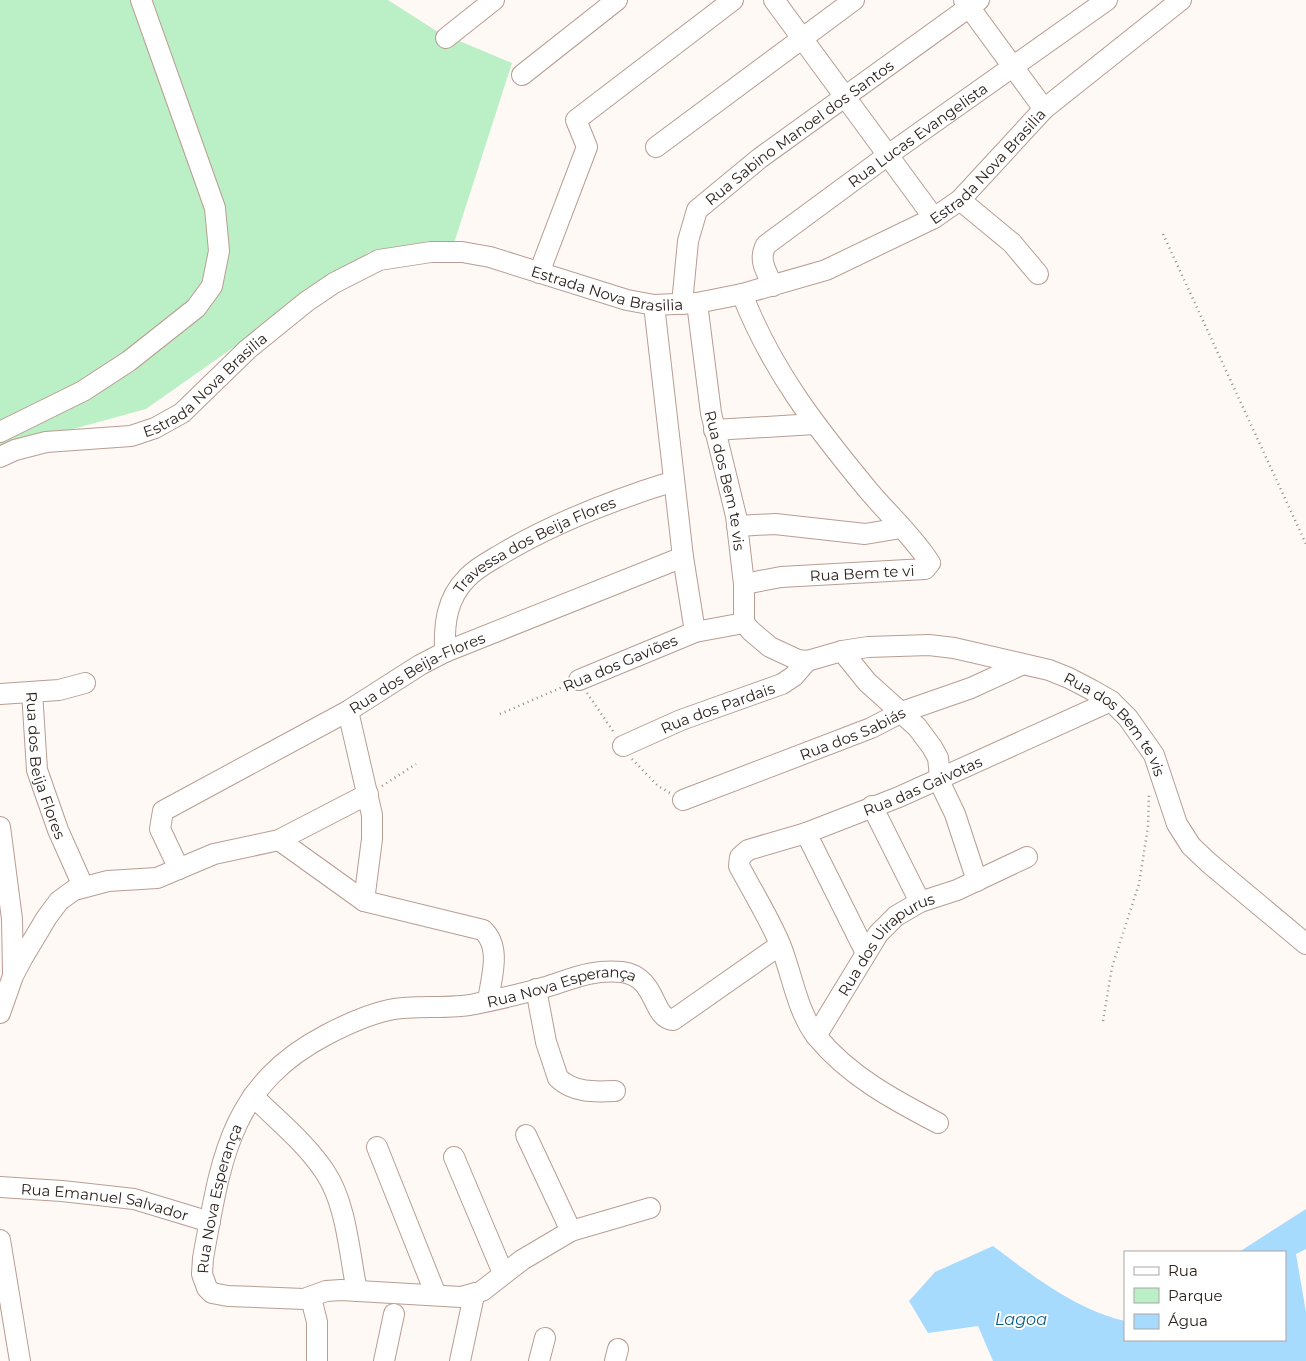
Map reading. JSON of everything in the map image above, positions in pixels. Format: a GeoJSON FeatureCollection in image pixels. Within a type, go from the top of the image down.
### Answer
{"type":"FeatureCollection","features":[{"type":"Feature","properties":{"kind":"street"},"geometry":{"type":"LineString","coordinates":[[0,432],[83,391],[129,361],[196,308],[212,286],[219,251],[215,208],[140,0]]}},
{"type":"Feature","properties":{"kind":"street"},"geometry":{"type":"LineString","coordinates":[[446,38],[494,0]]}},
{"type":"Feature","properties":{"kind":"street"},"geometry":{"type":"LineString","coordinates":[[522,75],[617,0]]}},
{"type":"Feature","properties":{"kind":"street"},"geometry":{"type":"LineString","coordinates":[[539,273],[587,147],[576,120],[733,0]]}},
{"type":"Feature","properties":{"kind":"street"},"geometry":{"type":"LineString","coordinates":[[774,0],[934,218]]}},
{"type":"Feature","properties":{"kind":"street"},"geometry":{"type":"LineString","coordinates":[[656,147],[854,0]]}},
{"type":"Feature","properties":{"kind":"street","name":"Rua Lucas Evangelista"},"geometry":{"type":"LineString","coordinates":[[773,286],[762,263],[761,256],[766,245],[888,155],[1107,0]]}},
{"type":"Feature","properties":{"kind":"street"},"geometry":{"type":"LineString","coordinates":[[970,3],[1012,66],[1044,109]]}},
{"type":"Feature","properties":{"kind":"street","name":"Rua Sabino Manoel dos Santos"},"geometry":{"type":"LineString","coordinates":[[690,303],[688,241],[697,210],[760,158],[970,3]]}},
{"type":"Feature","properties":{"kind":"street","name":"Estrada Nova Brasilia"},"geometry":{"type":"LineString","coordinates":[[0,458],[15,450],[46,442],[130,436],[155,428],[182,413],[248,349],[306,302],[342,279],[379,260],[431,252],[462,252],[490,257],[627,300],[654,305],[690,303],[742,294],[838,265],[934,218],[960,200],[1044,109],[1171,3]]}},
{"type":"Feature","properties":{"kind":"street"},"geometry":{"type":"LineString","coordinates":[[960,200],[1012,243],[1038,274]]}},
{"type":"Feature","properties":{"kind":"street","name":"Rua Bem te vi"},"geometry":{"type":"LineString","coordinates":[[742,294],[768,352],[815,424],[930,563],[928,568],[781,577],[744,584]]}},
{"type":"Feature","properties":{"kind":"street","name":"Rua dos Bem te vis"},"geometry":{"type":"LineString","coordinates":[[690,303],[714,430],[730,486],[744,584],[744,623]]}},
{"type":"Feature","properties":{"kind":"street"},"geometry":{"type":"LineString","coordinates":[[654,305],[683,557],[695,632]]}},
{"type":"Feature","properties":{"kind":"street"},"geometry":{"type":"LineString","coordinates":[[714,430],[815,424]]}},
{"type":"Feature","properties":{"kind":"street","name":"Travessa dos Beija Flores"},"geometry":{"type":"LineString","coordinates":[[445,652],[444,624],[448,609],[458,590],[476,570],[525,540],[567,521],[613,501],[674,481]]}},
{"type":"Feature","properties":{"kind":"street"},"geometry":{"type":"LineString","coordinates":[[736,526],[775,524],[866,534],[901,528]]}},
{"type":"Feature","properties":{"kind":"street","name":"Rua dos Beija-Flores"},"geometry":{"type":"LineString","coordinates":[[179,869],[160,829],[163,811],[348,711],[420,665],[445,652],[683,557]]}},
{"type":"Feature","properties":{"kind":"street"},"geometry":{"type":"LineString","coordinates":[[744,623],[770,647],[785,655],[807,661]]}},
{"type":"Feature","properties":{"kind":"street","name":"Rua dos Gaviões"},"geometry":{"type":"LineString","coordinates":[[579,680],[695,632],[744,623]]}},
{"type":"Feature","properties":{"kind":"street","name":"Rua dos Bem te vis"},"geometry":{"type":"LineString","coordinates":[[807,661],[842,651],[868,647],[929,645],[954,648],[1069,678],[1111,701],[1128,718],[1154,755],[1177,824],[1191,846],[1306,944]]}},
{"type":"Feature","properties":{"kind":"street"},"geometry":{"type":"LineString","coordinates":[[842,651],[867,682],[902,712],[932,747],[938,758],[940,777],[977,881]]}},
{"type":"Feature","properties":{"kind":"street","name":"Rua dos Pardais"},"geometry":{"type":"LineString","coordinates":[[623,746],[680,720],[776,686],[794,676],[807,661]]}},
{"type":"Feature","properties":{"kind":"street","name":"Rua dos Sabiás"},"geometry":{"type":"LineString","coordinates":[[682,800],[863,731],[902,712],[971,688],[1022,665]]}},
{"type":"Feature","properties":{"kind":"street","name":"Rua dos Beija Flores"},"geometry":{"type":"LineString","coordinates":[[83,886],[58,830],[37,770],[32,692],[59,690],[85,683]]}},
{"type":"Feature","properties":{"kind":"street"},"geometry":{"type":"LineString","coordinates":[[0,694],[32,692]]}},
{"type":"Feature","properties":{"kind":"street","name":"Rua das Gaivotas"},"geometry":{"type":"LineString","coordinates":[[780,944],[739,866],[740,857],[748,850],[806,833],[899,797],[940,777],[1009,749],[1111,701]]}},
{"type":"Feature","properties":{"kind":"street"},"geometry":{"type":"LineString","coordinates":[[348,711],[372,815],[372,839],[364,900]]}},
{"type":"Feature","properties":{"kind":"street"},"geometry":{"type":"LineString","coordinates":[[0,1013],[13,976],[47,917],[59,901],[83,886],[108,881],[157,878],[214,854],[278,840],[368,794]]}},
{"type":"Feature","properties":{"kind":"street"},"geometry":{"type":"LineString","coordinates":[[872,806],[920,902]]}},
{"type":"Feature","properties":{"kind":"street"},"geometry":{"type":"LineString","coordinates":[[0,827],[12,919],[13,976]]}},
{"type":"Feature","properties":{"kind":"street"},"geometry":{"type":"LineString","coordinates":[[806,833],[866,953]]}},
{"type":"Feature","properties":{"kind":"street"},"geometry":{"type":"LineString","coordinates":[[278,840],[364,900],[483,930],[490,937],[494,948],[488,1001]]}},
{"type":"Feature","properties":{"kind":"street","name":"Rua dos Uirapurus"},"geometry":{"type":"LineString","coordinates":[[816,1036],[866,953],[888,923],[920,902],[977,881],[1027,857]]}},
{"type":"Feature","properties":{"kind":"street"},"geometry":{"type":"LineString","coordinates":[[780,944],[803,1010],[816,1036],[860,1078],[878,1091],[938,1123]]}},
{"type":"Feature","properties":{"kind":"street","name":"Rua Nova Esperança"},"geometry":{"type":"LineString","coordinates":[[474,1295],[326,1290],[311,1298],[228,1296],[212,1293],[202,1274],[210,1222],[230,1136],[239,1116],[268,1076],[282,1063],[310,1043],[363,1017],[391,1009],[455,1007],[488,1001],[536,989],[588,972],[622,972],[639,977],[665,1018],[673,1020],[780,944]]}},
{"type":"Feature","properties":{"kind":"street"},"geometry":{"type":"LineString","coordinates":[[536,989],[546,1042],[558,1078],[575,1089],[591,1092],[615,1091]]}},
{"type":"Feature","properties":{"kind":"street"},"geometry":{"type":"LineString","coordinates":[[253,1096],[314,1158],[325,1172],[341,1210],[357,1291]]}},
{"type":"Feature","properties":{"kind":"street"},"geometry":{"type":"LineString","coordinates":[[526,1135],[571,1231]]}},
{"type":"Feature","properties":{"kind":"street"},"geometry":{"type":"LineString","coordinates":[[377,1147],[436,1295]]}},
{"type":"Feature","properties":{"kind":"street"},"geometry":{"type":"LineString","coordinates":[[454,1157],[503,1273]]}},
{"type":"Feature","properties":{"kind":"street","name":"Rua Emanuel Salvador"},"geometry":{"type":"LineString","coordinates":[[0,1187],[118,1197],[210,1222]]}},
{"type":"Feature","properties":{"kind":"street"},"geometry":{"type":"LineString","coordinates":[[460,1361],[474,1295],[542,1247],[571,1231],[650,1208]]}},
{"type":"Feature","properties":{"kind":"street"},"geometry":{"type":"LineString","coordinates":[[0,1240],[20,1361]]}},
{"type":"Feature","properties":{"kind":"street"},"geometry":{"type":"LineString","coordinates":[[311,1298],[317,1322],[317,1361]]}},
{"type":"Feature","properties":{"kind":"street"},"geometry":{"type":"LineString","coordinates":[[384,1361],[394,1314]]}},
{"type":"Feature","properties":{"kind":"street"},"geometry":{"type":"LineString","coordinates":[[540,1361],[545,1338]]}},
{"type":"Feature","properties":{"kind":"path"},"geometry":{"type":"LineString","coordinates":[[1163,234],[1306,544]]}},
{"type":"Feature","properties":{"kind":"path","name":"Rua dos Gaviões"},"geometry":{"type":"LineString","coordinates":[[500,714],[579,680]]}},
{"type":"Feature","properties":{"kind":"path"},"geometry":{"type":"LineString","coordinates":[[368,794],[416,764]]}},
{"type":"Feature","properties":{"kind":"path"},"geometry":{"type":"LineString","coordinates":[[1103,1021],[1112,967],[1138,884],[1148,827],[1148,784]]}},
{"type":"Feature","properties":{"kind":"green space"},"geometry":{"type":"Polygon","coordinates":[[[0,0],[388,0],[438,32],[512,63],[454,243],[369,252],[146,409],[0,449],[0,0]]]}},
{"type":"Feature","properties":{"kind":"water","name":"Lagoa"},"geometry":{"type":"Polygon","coordinates":[[[1306,1209],[1306,1249],[1296,1254],[1306,1312],[1306,1361],[993,1361],[978,1326],[928,1333],[909,1301],[935,1272],[993,1246],[1039,1280],[1072,1300],[1107,1316],[1124,1321],[1124,1341],[1286,1341],[1286,1251],[1241,1251],[1306,1209]]]}}]}
